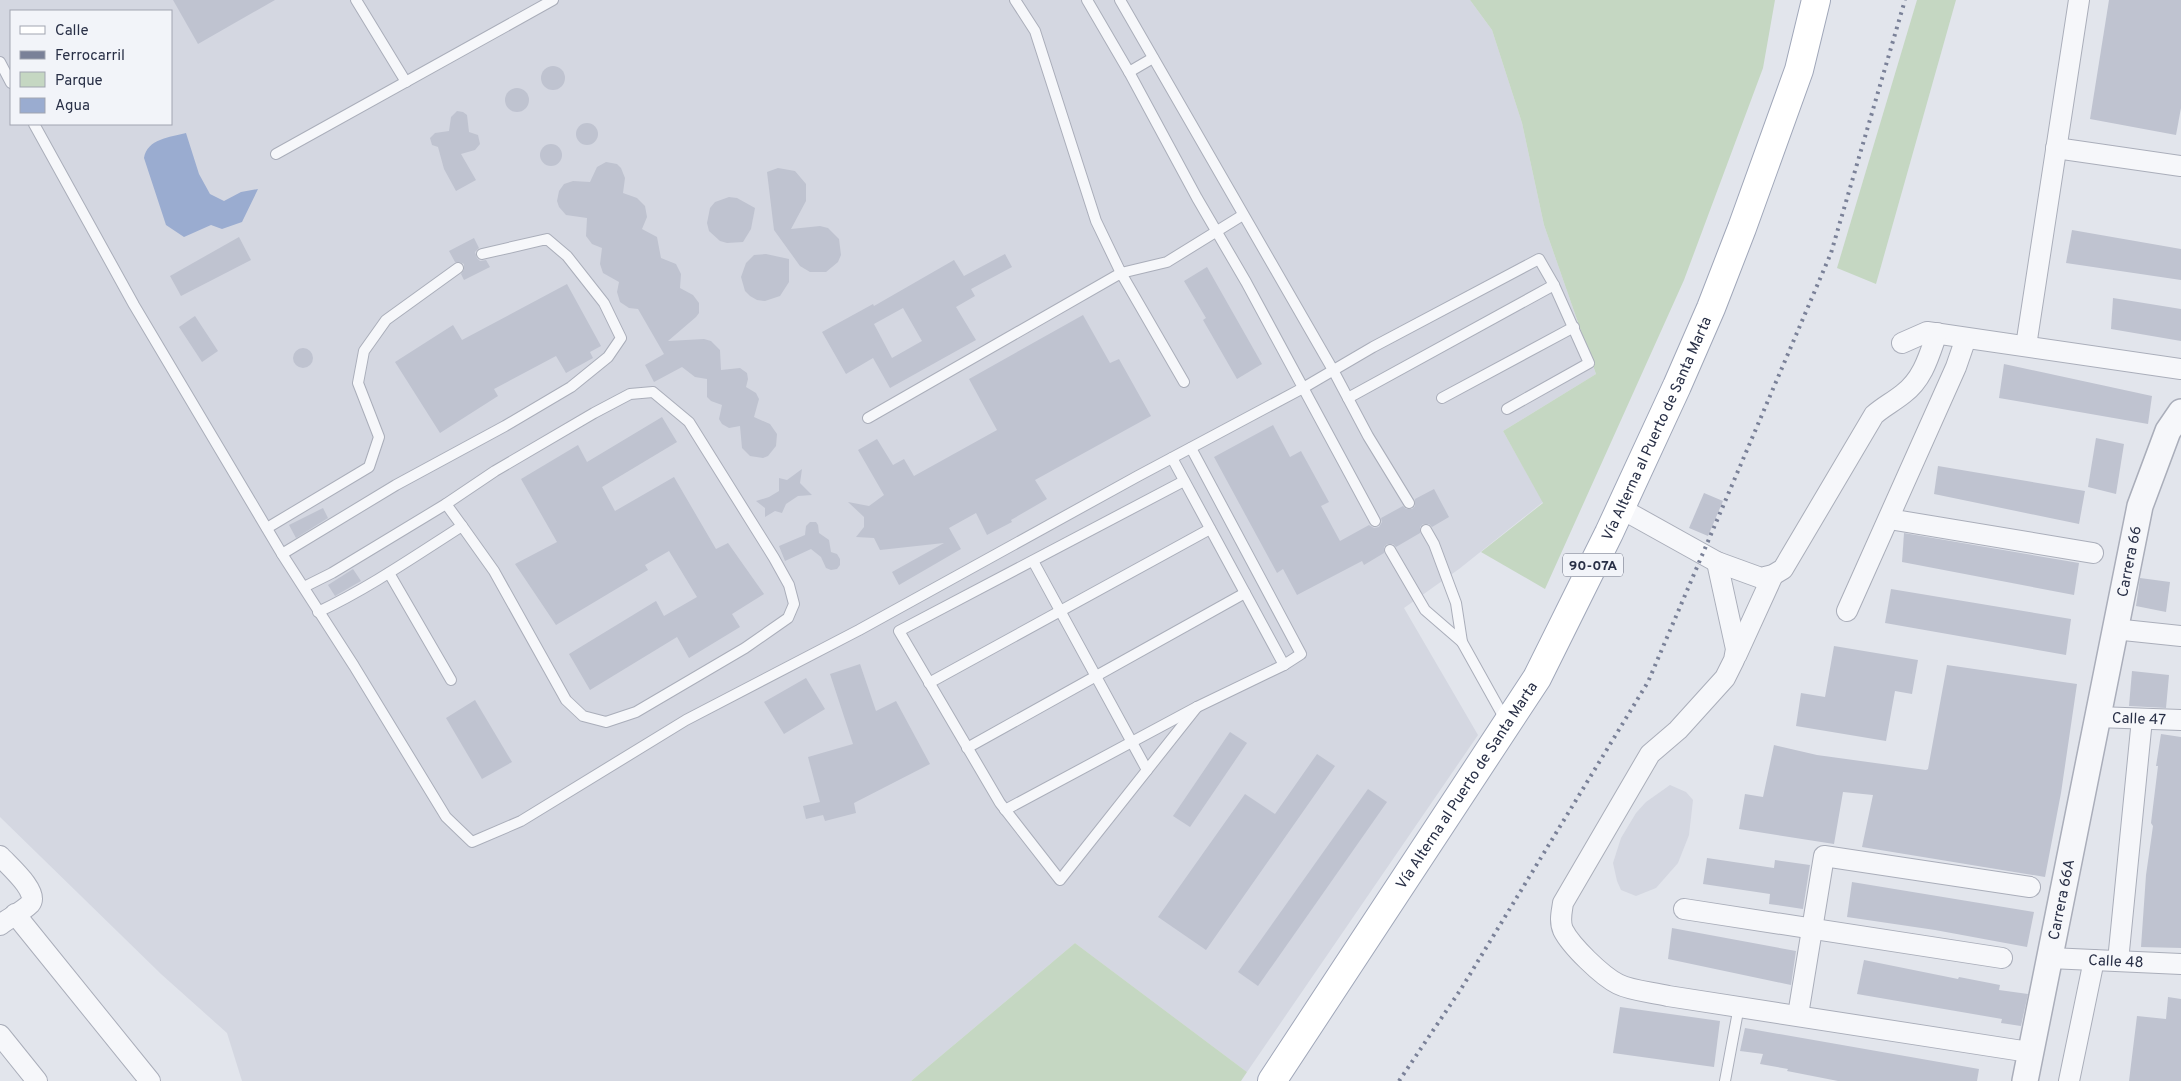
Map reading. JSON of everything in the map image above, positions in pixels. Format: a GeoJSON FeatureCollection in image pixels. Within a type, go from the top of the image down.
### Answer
{"type":"FeatureCollection","features":[{"type":"Feature","properties":{"kind":"main road","name":"Vía Alterna al Puerto de Santa Marta"},"geometry":{"type":"LineString","coordinates":[[1272,1081],[1537,678],[1677,386],[1742,228],[1799,70],[1816,0]]}},
{"type":"Feature","properties":{"kind":"street"},"geometry":{"type":"LineString","coordinates":[[2026,346],[2080,0]]}},
{"type":"Feature","properties":{"kind":"street"},"geometry":{"type":"LineString","coordinates":[[2056,148],[2181,166]]}},
{"type":"Feature","properties":{"kind":"street"},"geometry":{"type":"LineString","coordinates":[[1902,343],[1927,332],[2181,369]]}},
{"type":"Feature","properties":{"kind":"street"},"geometry":{"type":"LineString","coordinates":[[1620,508],[1717,562],[1761,578],[1773,575],[1783,568],[1874,415],[1886,404],[1903,394],[1921,376],[1938,334]]}},
{"type":"Feature","properties":{"kind":"street"},"geometry":{"type":"LineString","coordinates":[[1848,611],[1956,367],[1966,338]]}},
{"type":"Feature","properties":{"kind":"street","name":"Carrera 66"},"geometry":{"type":"LineString","coordinates":[[2097,718],[2140,506],[2168,431],[2181,412]]}},
{"type":"Feature","properties":{"kind":"street"},"geometry":{"type":"LineString","coordinates":[[1889,519],[2093,553]]}},
{"type":"Feature","properties":{"kind":"street"},"geometry":{"type":"LineString","coordinates":[[1717,562],[1736,649],[1734,660]]}},
{"type":"Feature","properties":{"kind":"street"},"geometry":{"type":"LineString","coordinates":[[1773,575],[1725,678],[1678,730],[1650,754],[1564,903],[1561,914],[1562,928],[1572,944],[1591,964],[1618,984],[1668,996],[2030,1052]]}},
{"type":"Feature","properties":{"kind":"street"},"geometry":{"type":"LineString","coordinates":[[2114,629],[2181,636]]}},
{"type":"Feature","properties":{"kind":"street","name":"Calle 47"},"geometry":{"type":"LineString","coordinates":[[2097,718],[2181,720]]}},
{"type":"Feature","properties":{"kind":"street","name":"Carrera 66A"},"geometry":{"type":"LineString","coordinates":[[2024,1081],[2097,718]]}},
{"type":"Feature","properties":{"kind":"street"},"geometry":{"type":"LineString","coordinates":[[2118,961],[2142,719]]}},
{"type":"Feature","properties":{"kind":"street"},"geometry":{"type":"LineString","coordinates":[[0,856],[30,889],[33,896],[30,903],[7,919],[150,1081]]}},
{"type":"Feature","properties":{"kind":"street"},"geometry":{"type":"LineString","coordinates":[[1798,1015],[1824,856],[2030,887]]}},
{"type":"Feature","properties":{"kind":"street"},"geometry":{"type":"LineString","coordinates":[[1684,909],[2002,958]]}},
{"type":"Feature","properties":{"kind":"street","name":"Calle 48"},"geometry":{"type":"LineString","coordinates":[[2050,958],[2181,964]]}},
{"type":"Feature","properties":{"kind":"street"},"geometry":{"type":"LineString","coordinates":[[2069,1081],[2094,960]]}},
{"type":"Feature","properties":{"kind":"street"},"geometry":{"type":"LineString","coordinates":[[0,1035],[37,1081]]}},
{"type":"Feature","properties":{"kind":"lane"},"geometry":{"type":"LineString","coordinates":[[356,0],[406,82]]}},
{"type":"Feature","properties":{"kind":"lane"},"geometry":{"type":"LineString","coordinates":[[276,154],[553,0]]}},
{"type":"Feature","properties":{"kind":"lane"},"geometry":{"type":"LineString","coordinates":[[1015,0],[1035,31],[1096,221],[1121,274],[1184,382]]}},
{"type":"Feature","properties":{"kind":"lane"},"geometry":{"type":"LineString","coordinates":[[1087,0],[1129,72],[1304,388],[1375,521]]}},
{"type":"Feature","properties":{"kind":"lane"},"geometry":{"type":"LineString","coordinates":[[1120,0],[1409,503]]}},
{"type":"Feature","properties":{"kind":"lane"},"geometry":{"type":"LineString","coordinates":[[1129,72],[1153,58]]}},
{"type":"Feature","properties":{"kind":"lane"},"geometry":{"type":"LineString","coordinates":[[0,62],[10,81]]}},
{"type":"Feature","properties":{"kind":"lane"},"geometry":{"type":"LineString","coordinates":[[35,125],[134,305],[282,554],[354,666],[446,817],[472,842],[521,821],[686,720],[859,630],[1172,458],[1304,388],[1332,370],[1539,259],[1554,285],[1590,363],[1507,409]]}},
{"type":"Feature","properties":{"kind":"lane"},"geometry":{"type":"LineString","coordinates":[[868,418],[1121,274],[1167,262],[1243,215]]}},
{"type":"Feature","properties":{"kind":"lane"},"geometry":{"type":"LineString","coordinates":[[282,554],[396,485],[505,426],[571,387],[608,357],[621,338],[604,303],[567,256],[547,238],[482,254]]}},
{"type":"Feature","properties":{"kind":"lane"},"geometry":{"type":"LineString","coordinates":[[267,528],[369,467],[380,438],[358,383],[364,351],[386,320],[458,268]]}},
{"type":"Feature","properties":{"kind":"lane"},"geometry":{"type":"LineString","coordinates":[[1348,398],[1554,285]]}},
{"type":"Feature","properties":{"kind":"lane"},"geometry":{"type":"LineString","coordinates":[[1442,398],[1574,328]]}},
{"type":"Feature","properties":{"kind":"lane"},"geometry":{"type":"LineString","coordinates":[[304,587],[332,573],[446,504],[495,471],[594,413],[630,394],[652,392],[689,422],[774,558],[789,585],[794,604],[788,618],[744,648],[636,712],[606,722],[583,716],[566,700],[494,571],[446,504]]}},
{"type":"Feature","properties":{"kind":"lane"},"geometry":{"type":"LineString","coordinates":[[1005,810],[1197,707],[1300,656],[1301,652],[1191,448]]}},
{"type":"Feature","properties":{"kind":"lane"},"geometry":{"type":"LineString","coordinates":[[1172,458],[1284,665]]}},
{"type":"Feature","properties":{"kind":"lane"},"geometry":{"type":"LineString","coordinates":[[1184,481],[899,631],[1005,810],[1060,880],[1197,707]]}},
{"type":"Feature","properties":{"kind":"lane"},"geometry":{"type":"LineString","coordinates":[[318,612],[344,600],[462,526]]}},
{"type":"Feature","properties":{"kind":"lane"},"geometry":{"type":"LineString","coordinates":[[929,683],[1210,529]]}},
{"type":"Feature","properties":{"kind":"lane"},"geometry":{"type":"LineString","coordinates":[[1426,530],[1434,544],[1456,603],[1462,642]]}},
{"type":"Feature","properties":{"kind":"lane"},"geometry":{"type":"LineString","coordinates":[[1390,550],[1425,610],[1462,642],[1507,723]]}},
{"type":"Feature","properties":{"kind":"lane"},"geometry":{"type":"LineString","coordinates":[[1032,561],[1147,770]]}},
{"type":"Feature","properties":{"kind":"lane"},"geometry":{"type":"LineString","coordinates":[[389,573],[451,680]]}},
{"type":"Feature","properties":{"kind":"lane"},"geometry":{"type":"LineString","coordinates":[[967,748],[1245,593]]}},
{"type":"Feature","properties":{"kind":"lane"},"geometry":{"type":"LineString","coordinates":[[1725,1081],[1740,1006]]}},
{"type":"Feature","properties":{"kind":"shaded area"},"geometry":{"type":"Polygon","coordinates":[[[0,0],[1470,0],[1492,30],[1522,123],[1544,225],[1596,374],[1503,431],[1543,502],[1459,569],[1404,608],[1478,735],[1247,1072],[1075,943],[911,1081],[242,1081],[227,1033],[161,974],[0,817],[0,0]]]}},
{"type":"Feature","properties":{"kind":"shaded area"},"geometry":{"type":"Polygon","coordinates":[[[1670,785],[1686,792],[1693,800],[1689,835],[1678,863],[1656,888],[1636,896],[1621,890],[1613,863],[1621,838],[1636,813],[1646,802],[1670,785]]]}},
{"type":"Feature","properties":{"kind":"green space"},"geometry":{"type":"Polygon","coordinates":[[[1470,0],[1775,0],[1763,68],[1684,280],[1545,589],[1481,552],[1543,503],[1503,431],[1596,374],[1544,225],[1522,123],[1492,30],[1470,0]]]}},
{"type":"Feature","properties":{"kind":"green space"},"geometry":{"type":"Polygon","coordinates":[[[1917,0],[1956,0],[1876,284],[1837,268],[1917,0]]]}},
{"type":"Feature","properties":{"kind":"green space"},"geometry":{"type":"Polygon","coordinates":[[[1075,943],[1247,1072],[1241,1081],[911,1081],[1075,943]]]}},
{"type":"Feature","properties":{"kind":"water"},"geometry":{"type":"Polygon","coordinates":[[[186,133],[199,174],[210,194],[224,201],[241,192],[258,189],[242,222],[222,229],[211,225],[184,237],[166,225],[144,158],[146,152],[154,143],[186,133]]]}},
{"type":"Feature","properties":{"kind":"building"},"geometry":{"type":"Polygon","coordinates":[[[173,0],[275,0],[198,44],[173,0]]]}},
{"type":"Feature","properties":{"kind":"building"},"geometry":{"type":"Polygon","coordinates":[[[2109,0],[2181,0],[2181,108],[2176,135],[2090,119],[2109,0]]]}},
{"type":"Feature","properties":{"kind":"building"},"geometry":{"type":"Polygon","coordinates":[[[553,66],[561,70],[565,78],[561,86],[553,90],[545,86],[541,78],[545,70],[553,66]]]}},
{"type":"Feature","properties":{"kind":"building"},"geometry":{"type":"Polygon","coordinates":[[[517,88],[522,89],[528,95],[528,105],[522,111],[517,112],[512,111],[506,105],[505,100],[506,95],[512,89],[517,88]]]}},
{"type":"Feature","properties":{"kind":"building"},"geometry":{"type":"Polygon","coordinates":[[[457,111],[467,115],[469,132],[478,135],[480,144],[475,150],[461,154],[476,180],[456,191],[444,169],[438,147],[432,145],[430,138],[435,133],[449,131],[451,117],[457,111]]]}},
{"type":"Feature","properties":{"kind":"building"},"geometry":{"type":"Polygon","coordinates":[[[587,123],[595,126],[598,134],[595,142],[587,145],[579,142],[576,134],[579,126],[587,123]]]}},
{"type":"Feature","properties":{"kind":"building"},"geometry":{"type":"Polygon","coordinates":[[[551,144],[559,147],[562,155],[559,163],[551,166],[543,163],[540,155],[543,147],[551,144]]]}},
{"type":"Feature","properties":{"kind":"building"},"geometry":{"type":"Polygon","coordinates":[[[606,162],[617,164],[621,168],[625,178],[623,193],[637,198],[645,206],[647,217],[642,229],[657,237],[661,258],[676,264],[681,274],[680,288],[693,295],[699,303],[699,313],[696,317],[668,341],[704,339],[711,341],[720,350],[721,370],[740,368],[747,373],[746,387],[756,393],[759,399],[754,417],[770,424],[777,434],[776,446],[768,456],[763,458],[750,456],[742,448],[740,426],[729,428],[722,424],[719,419],[722,405],[711,401],[707,397],[707,379],[695,377],[682,367],[654,382],[645,365],[664,354],[638,309],[629,308],[620,302],[617,292],[619,282],[603,273],[600,264],[602,248],[592,244],[586,236],[587,218],[566,215],[559,207],[557,201],[559,191],[564,184],[573,181],[590,182],[597,167],[606,162]]]}},
{"type":"Feature","properties":{"kind":"building"},"geometry":{"type":"Polygon","coordinates":[[[778,168],[795,171],[806,184],[806,201],[791,229],[820,226],[828,228],[839,239],[841,255],[838,262],[826,272],[810,272],[800,266],[774,230],[767,172],[778,168]]]}},
{"type":"Feature","properties":{"kind":"building"},"geometry":{"type":"Polygon","coordinates":[[[729,197],[737,198],[755,208],[751,229],[743,242],[727,243],[720,241],[709,231],[707,223],[710,208],[715,202],[729,197]]]}},
{"type":"Feature","properties":{"kind":"building"},"geometry":{"type":"Polygon","coordinates":[[[2072,230],[2181,249],[2181,280],[2066,263],[2072,230]]]}},
{"type":"Feature","properties":{"kind":"building"},"geometry":{"type":"Polygon","coordinates":[[[239,237],[251,260],[181,296],[170,276],[239,237]]]}},
{"type":"Feature","properties":{"kind":"building"},"geometry":{"type":"Polygon","coordinates":[[[474,238],[479,248],[475,252],[477,258],[480,261],[486,260],[490,267],[464,280],[461,274],[464,270],[464,264],[455,262],[449,251],[474,238]]]}},
{"type":"Feature","properties":{"kind":"building"},"geometry":{"type":"Polygon","coordinates":[[[766,254],[789,259],[789,282],[780,296],[765,301],[757,300],[745,291],[741,277],[746,263],[754,255],[766,254]]]}},
{"type":"Feature","properties":{"kind":"building"},"geometry":{"type":"Polygon","coordinates":[[[1005,254],[1012,267],[971,289],[975,296],[956,307],[976,340],[890,388],[873,358],[846,374],[822,332],[873,304],[874,306],[954,260],[964,276],[1005,254]],[[903,308],[874,324],[892,358],[922,341],[903,308]]]}},
{"type":"Feature","properties":{"kind":"building"},"geometry":{"type":"Polygon","coordinates":[[[1207,267],[1262,364],[1237,379],[1203,320],[1206,318],[1184,281],[1207,267]]]}},
{"type":"Feature","properties":{"kind":"building"},"geometry":{"type":"Polygon","coordinates":[[[567,284],[601,346],[590,352],[593,358],[566,373],[556,356],[494,389],[498,396],[440,433],[395,362],[453,325],[462,340],[567,284]]]}},
{"type":"Feature","properties":{"kind":"building"},"geometry":{"type":"Polygon","coordinates":[[[2113,298],[2181,309],[2181,341],[2111,329],[2113,298]]]}},
{"type":"Feature","properties":{"kind":"building"},"geometry":{"type":"Polygon","coordinates":[[[1083,315],[1110,363],[1119,359],[1151,416],[1035,480],[1047,499],[1011,520],[1012,522],[987,535],[976,513],[949,528],[961,549],[899,585],[892,572],[944,543],[880,550],[874,538],[856,537],[864,527],[864,517],[848,502],[869,506],[884,495],[858,450],[877,439],[893,465],[904,459],[914,476],[997,430],[969,379],[1083,315]]]}},
{"type":"Feature","properties":{"kind":"building"},"geometry":{"type":"Polygon","coordinates":[[[195,316],[218,351],[202,362],[179,327],[195,316]]]}},
{"type":"Feature","properties":{"kind":"building"},"geometry":{"type":"Polygon","coordinates":[[[303,348],[310,351],[313,358],[310,365],[303,368],[296,365],[293,358],[296,351],[303,348]]]}},
{"type":"Feature","properties":{"kind":"building"},"geometry":{"type":"Polygon","coordinates":[[[2004,364],[2152,396],[2148,424],[1999,398],[2004,364]]]}},
{"type":"Feature","properties":{"kind":"building"},"geometry":{"type":"Polygon","coordinates":[[[662,417],[677,442],[602,487],[615,511],[674,477],[716,549],[728,543],[764,594],[732,614],[740,627],[689,658],[677,637],[590,690],[569,654],[656,601],[664,616],[697,597],[669,551],[645,565],[648,570],[556,625],[515,564],[557,542],[521,479],[578,445],[587,462],[662,417]]]}},
{"type":"Feature","properties":{"kind":"building"},"geometry":{"type":"Polygon","coordinates":[[[1273,425],[1290,457],[1301,451],[1329,502],[1321,506],[1340,541],[1369,525],[1374,528],[1379,527],[1382,522],[1381,518],[1403,506],[1406,509],[1412,509],[1415,506],[1415,499],[1434,489],[1449,517],[1432,527],[1429,524],[1423,524],[1420,527],[1420,533],[1396,547],[1393,544],[1387,544],[1384,547],[1384,553],[1364,565],[1362,561],[1297,595],[1283,569],[1277,573],[1214,457],[1273,425]]]}},
{"type":"Feature","properties":{"kind":"building"},"geometry":{"type":"Polygon","coordinates":[[[2096,438],[2124,444],[2116,494],[2088,487],[2096,438]]]}},
{"type":"Feature","properties":{"kind":"building"},"geometry":{"type":"Polygon","coordinates":[[[1938,466],[2085,491],[2079,524],[1934,494],[1938,466]]]}},
{"type":"Feature","properties":{"kind":"building"},"geometry":{"type":"Polygon","coordinates":[[[802,469],[800,483],[812,495],[798,496],[786,504],[782,513],[775,511],[765,517],[765,508],[756,501],[769,497],[779,491],[779,478],[787,480],[802,469]]]}},
{"type":"Feature","properties":{"kind":"building"},"geometry":{"type":"Polygon","coordinates":[[[1704,493],[1723,501],[1708,536],[1689,528],[1704,493]]]}},
{"type":"Feature","properties":{"kind":"building"},"geometry":{"type":"Polygon","coordinates":[[[323,508],[328,518],[296,538],[289,525],[323,508]]]}},
{"type":"Feature","properties":{"kind":"building"},"geometry":{"type":"Polygon","coordinates":[[[810,522],[816,522],[819,533],[829,540],[831,552],[837,554],[840,559],[840,565],[837,569],[831,570],[826,568],[821,557],[811,549],[785,561],[779,546],[805,535],[806,526],[810,522]]]}},
{"type":"Feature","properties":{"kind":"building"},"geometry":{"type":"Polygon","coordinates":[[[1904,533],[2079,563],[2074,595],[1902,562],[1904,533]]]}},
{"type":"Feature","properties":{"kind":"building"},"geometry":{"type":"Polygon","coordinates":[[[353,569],[361,581],[335,596],[328,585],[353,569]]]}},
{"type":"Feature","properties":{"kind":"building"},"geometry":{"type":"Polygon","coordinates":[[[2140,578],[2170,582],[2166,612],[2136,606],[2140,578]]]}},
{"type":"Feature","properties":{"kind":"building"},"geometry":{"type":"Polygon","coordinates":[[[1891,589],[2071,619],[2066,655],[1885,623],[1891,589]]]}},
{"type":"Feature","properties":{"kind":"building"},"geometry":{"type":"Polygon","coordinates":[[[1834,646],[1918,660],[1912,694],[1895,691],[1886,741],[1796,726],[1801,693],[1825,697],[1834,646]]]}},
{"type":"Feature","properties":{"kind":"building"},"geometry":{"type":"Polygon","coordinates":[[[860,664],[876,711],[896,701],[930,764],[854,803],[856,813],[825,821],[823,815],[806,819],[803,806],[820,802],[808,757],[853,744],[830,674],[860,664]]]}},
{"type":"Feature","properties":{"kind":"building"},"geometry":{"type":"Polygon","coordinates":[[[1947,665],[2077,684],[2061,793],[2045,877],[1862,847],[1873,795],[1843,792],[1834,844],[1739,829],[1745,794],[1763,797],[1774,745],[1817,755],[1928,769],[1947,665]]]}},
{"type":"Feature","properties":{"kind":"building"},"geometry":{"type":"Polygon","coordinates":[[[2132,671],[2169,675],[2166,708],[2129,706],[2132,671]]]}},
{"type":"Feature","properties":{"kind":"building"},"geometry":{"type":"Polygon","coordinates":[[[806,678],[825,709],[784,734],[764,702],[806,678]]]}},
{"type":"Feature","properties":{"kind":"building"},"geometry":{"type":"Polygon","coordinates":[[[475,700],[512,762],[482,779],[446,718],[475,700]]]}},
{"type":"Feature","properties":{"kind":"building"},"geometry":{"type":"Polygon","coordinates":[[[1230,732],[1247,743],[1190,827],[1173,816],[1230,732]]]}},
{"type":"Feature","properties":{"kind":"building"},"geometry":{"type":"Polygon","coordinates":[[[2161,734],[2181,737],[2181,948],[2141,947],[2146,875],[2153,826],[2151,823],[2158,766],[2156,766],[2161,734]]]}},
{"type":"Feature","properties":{"kind":"building"},"geometry":{"type":"Polygon","coordinates":[[[1317,754],[1335,766],[1206,950],[1158,917],[1245,794],[1275,814],[1317,754]]]}},
{"type":"Feature","properties":{"kind":"building"},"geometry":{"type":"Polygon","coordinates":[[[1368,789],[1387,802],[1258,986],[1238,972],[1368,789]]]}},
{"type":"Feature","properties":{"kind":"building"},"geometry":{"type":"Polygon","coordinates":[[[1707,858],[1774,868],[1775,860],[1810,865],[1803,909],[1769,904],[1770,894],[1703,884],[1707,858]]]}},
{"type":"Feature","properties":{"kind":"building"},"geometry":{"type":"Polygon","coordinates":[[[1852,882],[2034,912],[2027,947],[1935,930],[1847,917],[1852,882]]]}},
{"type":"Feature","properties":{"kind":"building"},"geometry":{"type":"Polygon","coordinates":[[[1672,928],[1796,951],[1791,985],[1668,959],[1672,928]]]}},
{"type":"Feature","properties":{"kind":"building"},"geometry":{"type":"Polygon","coordinates":[[[1864,960],[1958,979],[1959,977],[2000,985],[1999,990],[2028,994],[2021,1026],[2001,1023],[2002,1019],[1857,994],[1864,960]]]}},
{"type":"Feature","properties":{"kind":"building"},"geometry":{"type":"Polygon","coordinates":[[[2168,997],[2181,999],[2181,1081],[2129,1081],[2137,1016],[2166,1019],[2168,997]]]}},
{"type":"Feature","properties":{"kind":"building"},"geometry":{"type":"Polygon","coordinates":[[[1620,1007],[1720,1021],[1714,1067],[1613,1053],[1620,1007]]]}},
{"type":"Feature","properties":{"kind":"building"},"geometry":{"type":"Polygon","coordinates":[[[1745,1028],[1979,1069],[1977,1081],[1838,1081],[1787,1071],[1788,1069],[1760,1064],[1763,1054],[1740,1051],[1745,1028]]]}},
{"type":"Feature","properties":{"kind":"railway"},"geometry":{"type":"LineString","coordinates":[[1399,1081],[1461,989],[1648,682],[1831,253],[1905,0]]}}]}
